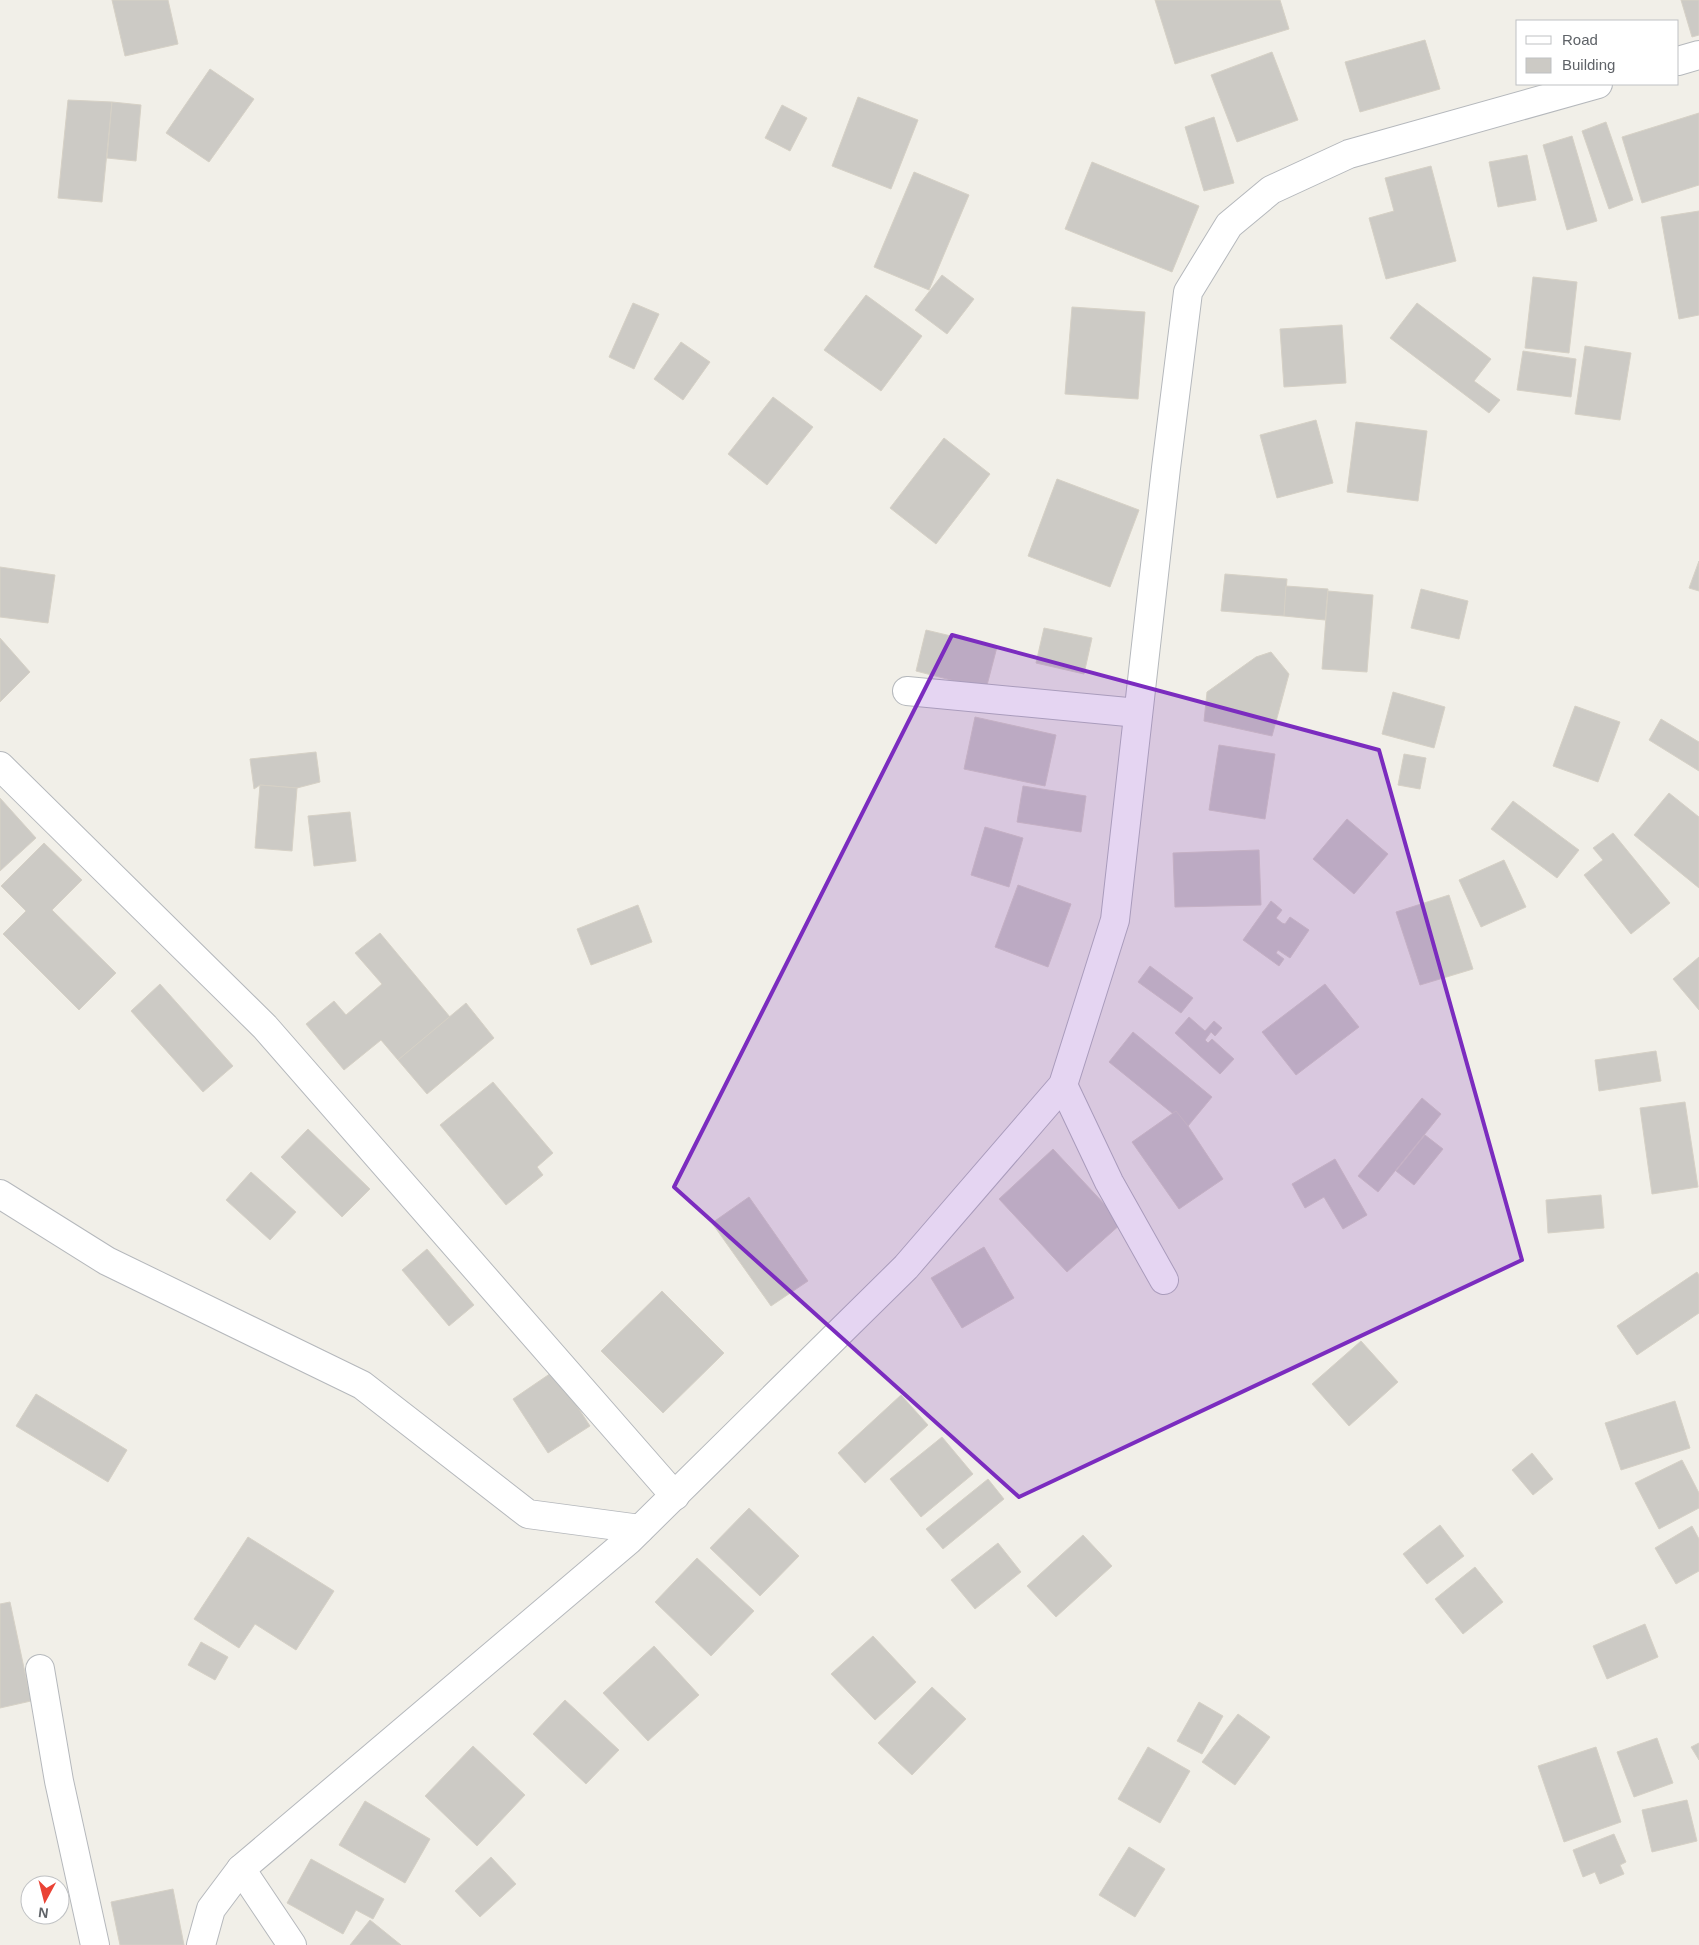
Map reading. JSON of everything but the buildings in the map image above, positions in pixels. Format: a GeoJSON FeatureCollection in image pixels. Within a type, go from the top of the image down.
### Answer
{"type":"FeatureCollection","features":[{"type":"Feature","properties":{"kind":"street"},"geometry":{"type":"LineString","coordinates":[[1679,61],[1699,55]]}},
{"type":"Feature","properties":{"kind":"street"},"geometry":{"type":"LineString","coordinates":[[201,1945],[211,1909],[241,1869],[640,1529],[906,1267],[1063,1085],[1115,920],[1188,292],[1229,226],[1271,190],[1349,154],[1594,85]]}},
{"type":"Feature","properties":{"kind":"street"},"geometry":{"type":"LineString","coordinates":[[907,691],[1138,713]]}},
{"type":"Feature","properties":{"kind":"street"},"geometry":{"type":"LineString","coordinates":[[0,766],[265,1027],[674,1496]]}},
{"type":"Feature","properties":{"kind":"street"},"geometry":{"type":"LineString","coordinates":[[1063,1085],[1109,1182],[1164,1280]]}},
{"type":"Feature","properties":{"kind":"street"},"geometry":{"type":"LineString","coordinates":[[0,1194],[107,1261],[362,1385],[528,1514],[640,1529]]}},
{"type":"Feature","properties":{"kind":"street"},"geometry":{"type":"LineString","coordinates":[[40,1669],[60,1781],[95,1945]]}},
{"type":"Feature","properties":{"kind":"street"},"geometry":{"type":"LineString","coordinates":[[241,1869],[292,1945]]}},
{"type":"Feature","properties":{"kind":"highlighted area"},"geometry":{"type":"Polygon","coordinates":[[[952,635],[1379,750],[1522,1260],[1019,1497],[674,1187],[952,635]]]}}]}
